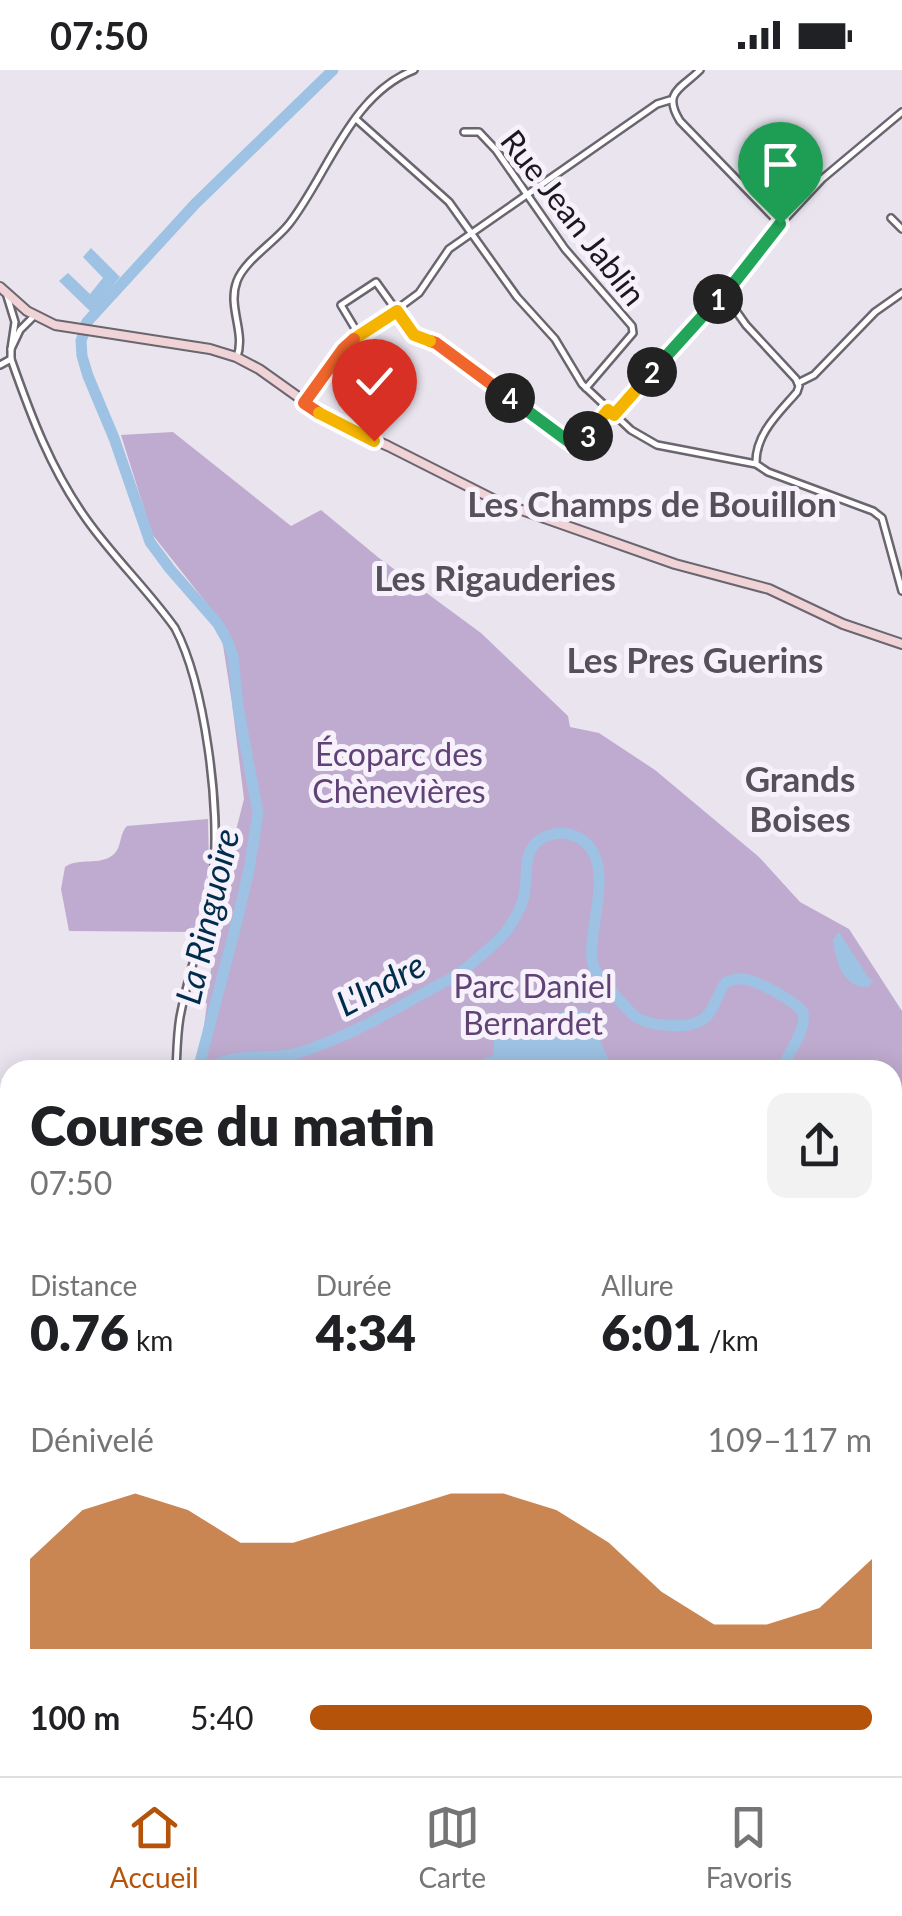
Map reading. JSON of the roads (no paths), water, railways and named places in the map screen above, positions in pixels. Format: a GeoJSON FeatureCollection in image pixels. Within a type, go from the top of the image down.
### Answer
{"type":"FeatureCollection","features":[{"type":"Feature","properties":{"kind":"main road"},"geometry":{"type":"LineString","coordinates":[[3,290],[30,314],[55,325],[210,349],[236,357],[347,429],[499,502],[675,564],[770,588],[843,624],[902,644]]}},
{"type":"Feature","properties":{"kind":"street"},"geometry":{"type":"LineString","coordinates":[[236,357],[241,346],[233,304],[237,280],[289,225],[361,111],[398,76],[414,70]]}},
{"type":"Feature","properties":{"kind":"street"},"geometry":{"type":"LineString","coordinates":[[700,70],[675,91],[672,108],[680,121],[780,224]]}},
{"type":"Feature","properties":{"kind":"street"},"geometry":{"type":"LineString","coordinates":[[304,403],[343,349],[419,293],[448,249],[657,104],[671,100]]}},
{"type":"Feature","properties":{"kind":"street"},"geometry":{"type":"LineString","coordinates":[[614,415],[726,293],[804,196],[902,112]]}},
{"type":"Feature","properties":{"kind":"street"},"geometry":{"type":"LineString","coordinates":[[356,119],[449,202],[517,298],[555,339],[586,388],[631,430],[657,445],[756,464],[873,512],[882,518],[902,591]]}},
{"type":"Feature","properties":{"kind":"street","name":"Rue Jean Jablin"},"geometry":{"type":"LineString","coordinates":[[464,132],[479,132],[496,150],[564,249],[632,326],[632,333],[586,388]]}},
{"type":"Feature","properties":{"kind":"street"},"geometry":{"type":"LineString","coordinates":[[891,218],[902,229]]}},
{"type":"Feature","properties":{"kind":"street"},"geometry":{"type":"LineString","coordinates":[[359,335],[341,305],[376,282],[414,335],[436,343],[572,444],[579,446],[608,410]]}},
{"type":"Feature","properties":{"kind":"street"},"geometry":{"type":"LineString","coordinates":[[3,290],[15,322],[11,359],[34,425],[60,480],[89,524],[175,628],[194,675],[210,768],[215,851],[208,905],[179,1022],[177,1060]]}},
{"type":"Feature","properties":{"kind":"street"},"geometry":{"type":"LineString","coordinates":[[726,293],[746,324],[798,383],[797,392],[758,444],[756,464]]}},
{"type":"Feature","properties":{"kind":"street"},"geometry":{"type":"LineString","coordinates":[[798,383],[814,375],[875,312],[902,293]]}},
{"type":"Feature","properties":{"kind":"street"},"geometry":{"type":"LineString","coordinates":[[15,322],[30,314]]}},
{"type":"Feature","properties":{"kind":"street"},"geometry":{"type":"LineString","coordinates":[[11,349],[30,314]]}},
{"type":"Feature","properties":{"kind":"street"},"geometry":{"type":"LineString","coordinates":[[0,365],[11,359]]}},
{"type":"Feature","properties":{"kind":"water"},"geometry":{"type":"Polygon","coordinates":[[[91,248],[120,277],[91,312],[59,281],[68,273],[90,294],[103,278],[83,257],[91,248]]]}},
{"type":"Feature","properties":{"kind":"water"},"geometry":{"type":"Polygon","coordinates":[[[839,932],[873,981],[868,987],[852,983],[842,972],[833,939],[839,932]]]}},
{"type":"Feature","properties":{"kind":"water"},"geometry":{"type":"Polygon","coordinates":[[[575,1010],[588,1012],[609,1060],[479,1060],[493,1056],[495,1029],[504,1021],[575,1010]]]}},
{"type":"Feature","properties":{"kind":"waterway","name":"La Ringuoire"},"geometry":{"type":"LineString","coordinates":[[84,328],[195,204],[333,70]]}},
{"type":"Feature","properties":{"kind":"waterway","name":"La Ringuoire"},"geometry":{"type":"LineString","coordinates":[[83,335],[82,356],[88,376],[150,542],[218,624],[233,656],[238,707],[258,813],[249,870],[201,1060]]}},
{"type":"Feature","properties":{"kind":"waterway","name":"L'Indre"},"geometry":{"type":"LineString","coordinates":[[228,1060],[289,1055],[317,1046],[459,973],[508,929],[523,899],[527,861],[533,847],[547,836],[561,833],[586,843],[595,856],[599,892],[593,965],[625,1007],[651,1023],[687,1025],[706,1017],[726,982],[740,979],[758,983],[803,1012],[800,1034],[787,1060]]}},
{"type":"Feature","properties":{"kind":"district","name":"Les Champs de Bouillon"},"geometry":{"type":"Point","coordinates":[652,503]}},
{"type":"Feature","properties":{"kind":"district","name":"Les Rigauderies"},"geometry":{"type":"Point","coordinates":[495,577]}},
{"type":"Feature","properties":{"kind":"district","name":"Les Pres Guerins"},"geometry":{"type":"Point","coordinates":[695,659]}},
{"type":"Feature","properties":{"kind":"district","name":"Grands Boises"},"geometry":{"type":"Point","coordinates":[800,798]}},
{"type":"Feature","properties":{"kind":"park label","name":"Écoparc des Chènevières"},"geometry":{"type":"Point","coordinates":[399,772]}},
{"type":"Feature","properties":{"kind":"park label","name":"Parc Daniel Bernardet"},"geometry":{"type":"Point","coordinates":[533,1004]}}]}
